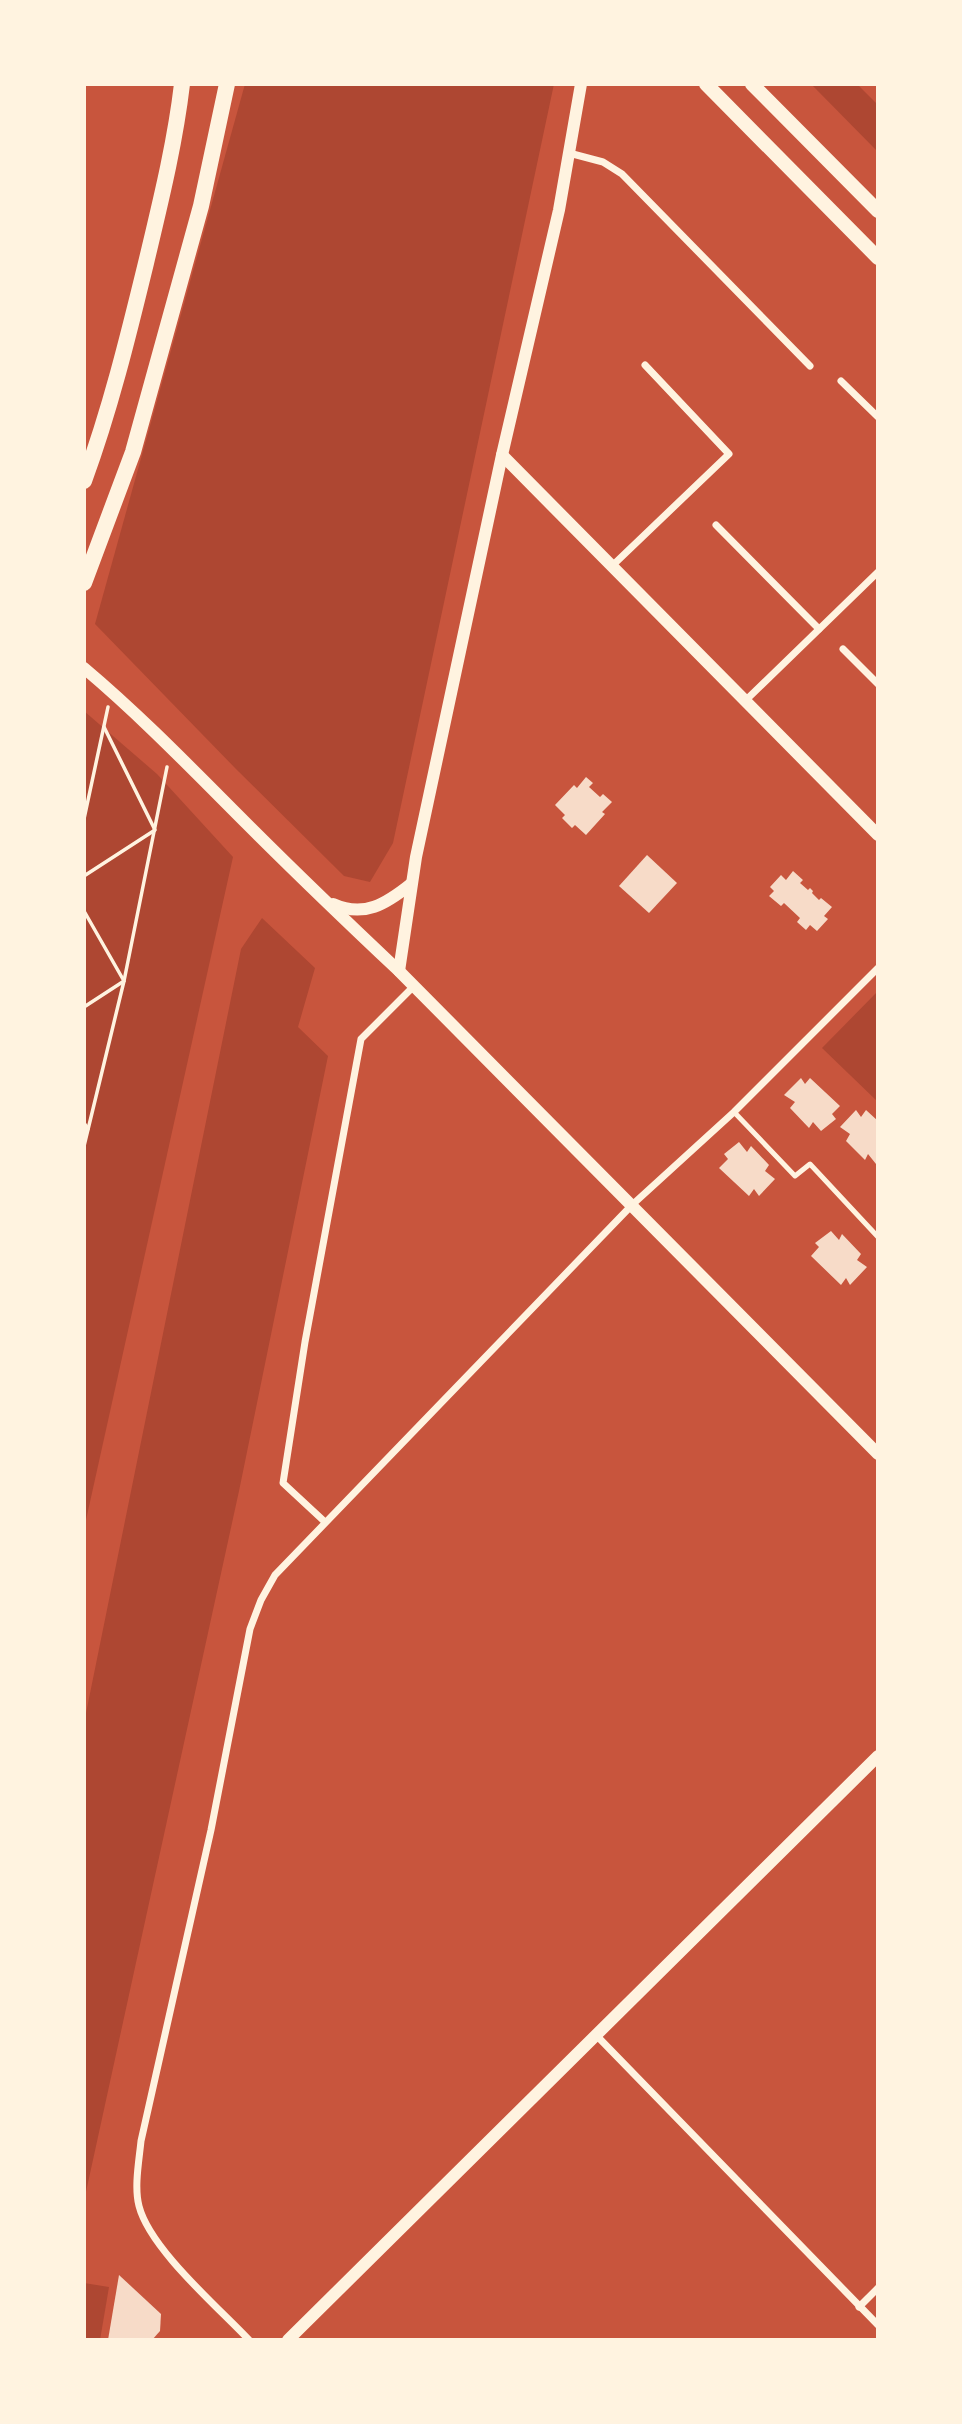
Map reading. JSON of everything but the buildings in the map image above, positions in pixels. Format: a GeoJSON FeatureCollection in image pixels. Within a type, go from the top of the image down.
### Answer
{"type":"FeatureCollection","features":[{"type":"Feature","properties":{"kind":"main road"},"geometry":{"type":"LineString","coordinates":[[84,481],[99,440],[130,331],[161,198],[182,84]]}},
{"type":"Feature","properties":{"kind":"main road"},"geometry":{"type":"LineString","coordinates":[[84,583],[133,452],[201,206],[227,84]]}},
{"type":"Feature","properties":{"kind":"main road"},"geometry":{"type":"LineString","coordinates":[[706,84],[878,258]]}},
{"type":"Feature","properties":{"kind":"main road"},"geometry":{"type":"LineString","coordinates":[[752,84],[878,211]]}},
{"type":"Feature","properties":{"kind":"street"},"geometry":{"type":"LineString","coordinates":[[399,971],[411,884],[502,455],[559,210],[582,84]]}},
{"type":"Feature","properties":{"kind":"street"},"geometry":{"type":"LineString","coordinates":[[569,153],[603,162],[622,174],[810,366]]}},
{"type":"Feature","properties":{"kind":"street"},"geometry":{"type":"LineString","coordinates":[[612,566],[729,454],[645,365]]}},
{"type":"Feature","properties":{"kind":"street"},"geometry":{"type":"LineString","coordinates":[[841,381],[878,417]]}},
{"type":"Feature","properties":{"kind":"street"},"geometry":{"type":"LineString","coordinates":[[502,455],[878,835]]}},
{"type":"Feature","properties":{"kind":"street"},"geometry":{"type":"LineString","coordinates":[[716,525],[819,629]]}},
{"type":"Feature","properties":{"kind":"street"},"geometry":{"type":"LineString","coordinates":[[745,701],[878,572]]}},
{"type":"Feature","properties":{"kind":"street"},"geometry":{"type":"LineString","coordinates":[[843,649],[878,684]]}},
{"type":"Feature","properties":{"kind":"street"},"geometry":{"type":"LineString","coordinates":[[84,668],[112,691],[317,895],[399,971],[878,1454]]}},
{"type":"Feature","properties":{"kind":"street"},"geometry":{"type":"LineString","coordinates":[[317,895],[348,911],[361,910],[393,898],[411,884]]}},
{"type":"Feature","properties":{"kind":"street"},"geometry":{"type":"LineString","coordinates":[[249,2340],[162,2249],[148,2228],[139,2205],[141,2141],[211,1830],[250,1629],[261,1600],[275,1575],[632,1205],[734,1112],[878,968]]}},
{"type":"Feature","properties":{"kind":"street"},"geometry":{"type":"LineString","coordinates":[[325,1522],[283,1483],[306,1342],[361,1039],[414,987]]}},
{"type":"Feature","properties":{"kind":"street"},"geometry":{"type":"LineString","coordinates":[[288,2340],[878,1756]]}},
{"type":"Feature","properties":{"kind":"street"},"geometry":{"type":"LineString","coordinates":[[597,2036],[878,2325]]}},
{"type":"Feature","properties":{"kind":"street"},"geometry":{"type":"LineString","coordinates":[[859,2306],[878,2288]]}},
{"type":"Feature","properties":{"kind":"lane"},"geometry":{"type":"LineString","coordinates":[[734,1112],[795,1176],[810,1164],[878,1237]]}},
{"type":"Feature","properties":{"kind":"path"},"geometry":{"type":"LineString","coordinates":[[84,818],[112,691]]}},
{"type":"Feature","properties":{"kind":"path"},"geometry":{"type":"LineString","coordinates":[[104,727],[155,830]]}},
{"type":"Feature","properties":{"kind":"path"},"geometry":{"type":"LineString","coordinates":[[84,1146],[124,981],[171,748]]}},
{"type":"Feature","properties":{"kind":"path"},"geometry":{"type":"LineString","coordinates":[[84,876],[155,830]]}},
{"type":"Feature","properties":{"kind":"path"},"geometry":{"type":"LineString","coordinates":[[84,911],[124,981]]}},
{"type":"Feature","properties":{"kind":"path"},"geometry":{"type":"LineString","coordinates":[[84,1007],[124,981]]}},
{"type":"Feature","properties":{"kind":"path"},"geometry":{"type":"LineString","coordinates":[[84,1123],[86,1130]]}},
{"type":"Feature","properties":{"kind":"shaded area"},"geometry":{"type":"Polygon","coordinates":[[[245,84],[554,84],[393,843],[370,882],[344,876],[95,624],[245,84]]]}},
{"type":"Feature","properties":{"kind":"shaded area"},"geometry":{"type":"Polygon","coordinates":[[[811,84],[857,84],[878,105],[878,152],[811,84]]]}},
{"type":"Feature","properties":{"kind":"shaded area"},"geometry":{"type":"Polygon","coordinates":[[[84,711],[157,774],[233,857],[84,1529],[84,711]]]}},
{"type":"Feature","properties":{"kind":"shaded area"},"geometry":{"type":"Polygon","coordinates":[[[262,918],[315,968],[298,1027],[328,1056],[239,1491],[84,2201],[84,1723],[241,949],[262,918]]]}},
{"type":"Feature","properties":{"kind":"shaded area"},"geometry":{"type":"Polygon","coordinates":[[[878,991],[878,1102],[822,1048],[878,991]]]}},
{"type":"Feature","properties":{"kind":"shaded area"},"geometry":{"type":"Polygon","coordinates":[[[84,2283],[109,2287],[100,2340],[84,2340],[84,2283]]]}}]}
